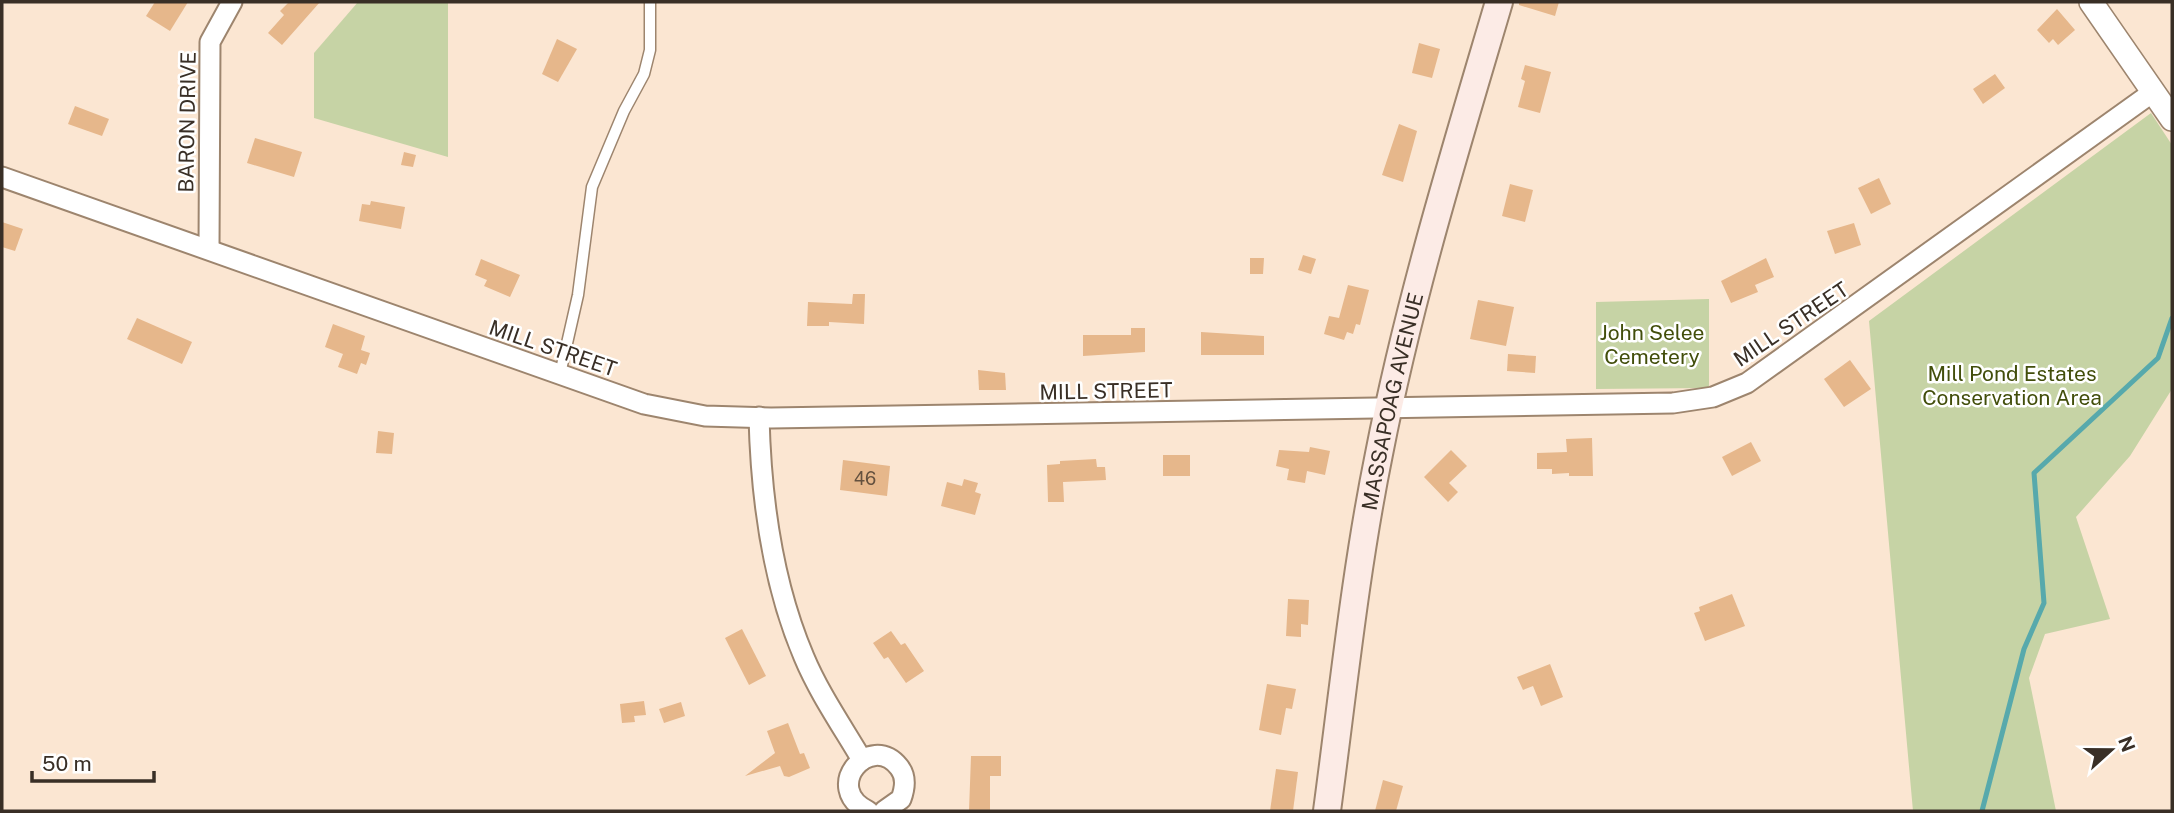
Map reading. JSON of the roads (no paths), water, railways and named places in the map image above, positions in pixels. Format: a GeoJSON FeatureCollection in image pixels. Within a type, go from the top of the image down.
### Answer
{"type":"FeatureCollection","features":[{"type":"Feature","properties":{"kind":"main road","name":"MASSAPOAG AVENUE"},"geometry":{"type":"LineString","coordinates":[[1327,811],[1363,540],[1388,410],[1441,195],[1499,2]]}},
{"type":"Feature","properties":{"kind":"street","name":"BARON DRIVE"},"geometry":{"type":"LineString","coordinates":[[209,249],[210,42],[232,2]]}},
{"type":"Feature","properties":{"kind":"street"},"geometry":{"type":"LineString","coordinates":[[2091,2],[2172,119]]}},
{"type":"Feature","properties":{"kind":"street","name":"MILL STREET"},"geometry":{"type":"LineString","coordinates":[[2,177],[560,374],[665,408],[705,416],[1388,410],[1673,403],[1713,397],[1747,383],[2154,92]]}},
{"type":"Feature","properties":{"kind":"street"},"geometry":{"type":"LineString","coordinates":[[759,417],[767,522],[792,627],[822,694],[862,760]]}},
{"type":"Feature","properties":{"kind":"street"},"geometry":{"type":"LineString","coordinates":[[868,811],[853,800],[848,783],[850,774],[862,760],[880,756],[897,764],[905,781],[901,799],[884,811]]}},
{"type":"Feature","properties":{"kind":"lane"},"geometry":{"type":"LineString","coordinates":[[560,374],[578,295],[592,187],[624,111],[644,74],[650,50],[650,2]]}},
{"type":"Feature","properties":{"kind":"waterway"},"geometry":{"type":"LineString","coordinates":[[1982,811],[2024,649],[2044,603],[2034,473],[2158,358],[2172,318]]}},
{"type":"Feature","properties":{"kind":"park label","name":"John Selee Cemetery"},"geometry":{"type":"Point","coordinates":[1652,344]}},
{"type":"Feature","properties":{"kind":"park label","name":"Mill Pond Estates Conservation Area"},"geometry":{"type":"Point","coordinates":[2012,385]}}]}
